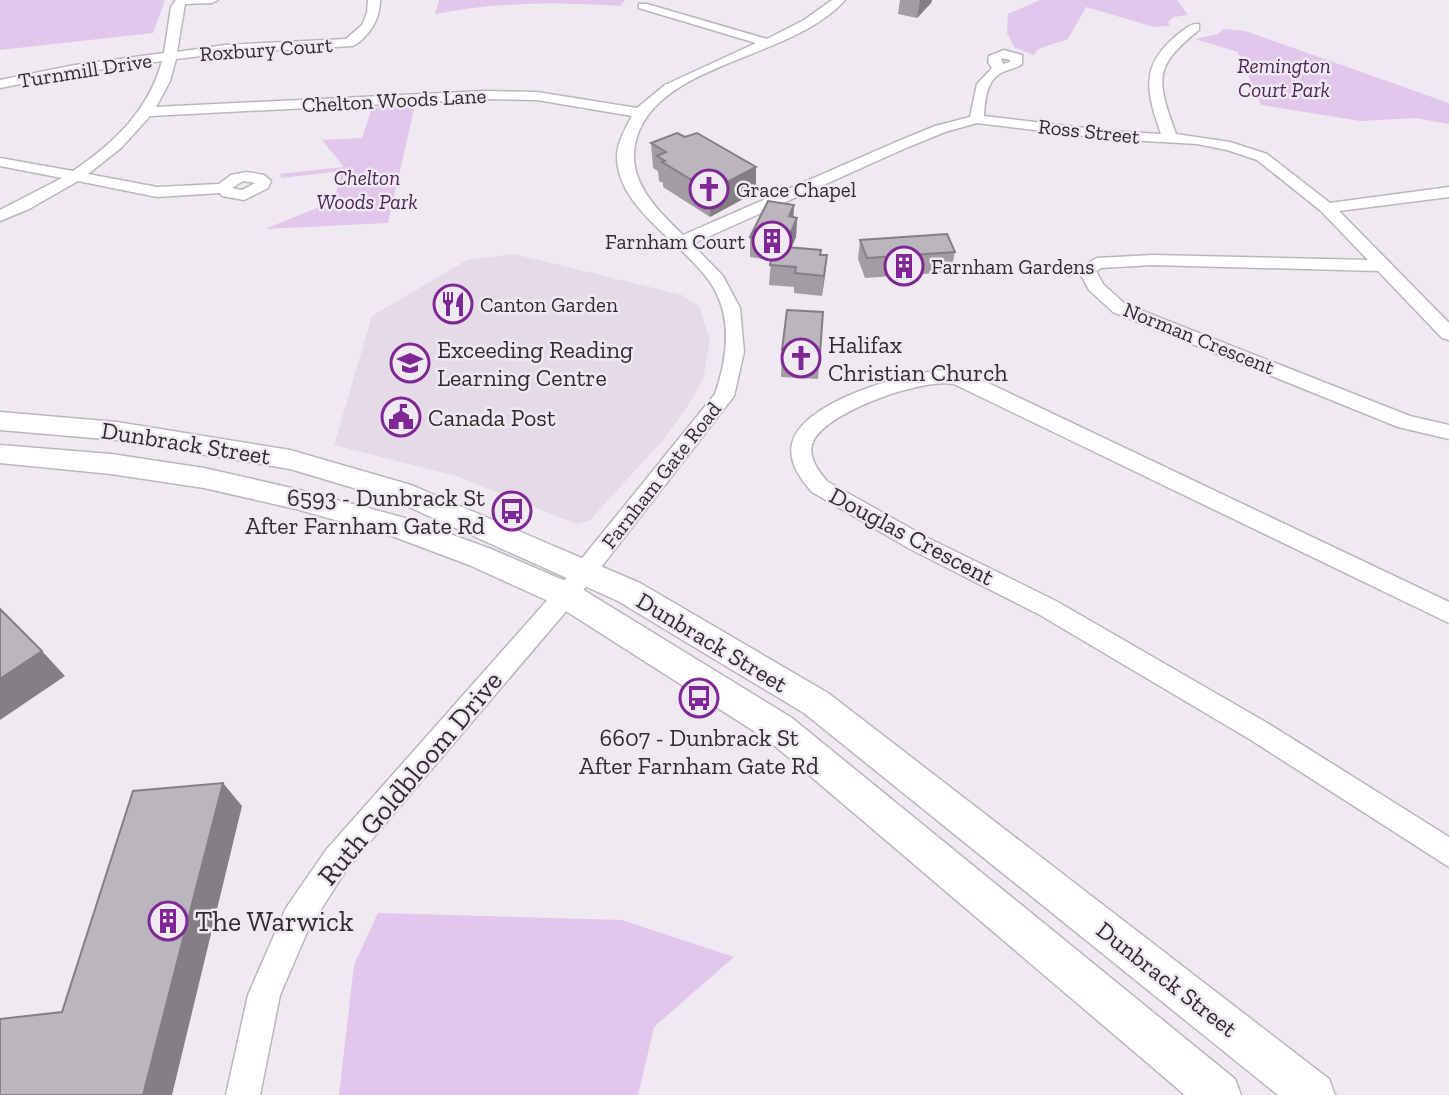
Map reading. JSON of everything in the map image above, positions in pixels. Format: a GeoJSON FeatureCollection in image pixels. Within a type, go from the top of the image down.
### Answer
{"type":"FeatureCollection","features":[{"type":"Feature","properties":{"kind":"main road","name":"Dunbrack Street"},"geometry":{"type":"LineString","coordinates":[[0,421],[117,431],[290,460],[401,492],[576,583],[780,729],[1219,1095]]}},
{"type":"Feature","properties":{"kind":"main road","name":"Dunbrack Street"},"geometry":{"type":"LineString","coordinates":[[0,454],[137,468],[204,478],[399,527],[480,556],[576,583],[629,592],[816,704],[1313,1095]]}},
{"type":"Feature","properties":{"kind":"street"},"geometry":{"type":"LineString","coordinates":[[0,216],[79,177],[104,156],[145,112],[162,83],[171,57],[177,7],[182,1],[212,0]]}},
{"type":"Feature","properties":{"kind":"street","name":"Roxbury Court"},"geometry":{"type":"LineString","coordinates":[[171,57],[225,49],[349,43],[362,36],[374,9],[374,0]]}},
{"type":"Feature","properties":{"kind":"street","name":"Farnham Gate Road"},"geometry":{"type":"LineString","coordinates":[[576,583],[724,396],[734,371],[736,337],[728,306],[717,280],[646,207],[626,173],[625,144],[649,102],[675,85],[809,21],[839,0]]}},
{"type":"Feature","properties":{"kind":"street"},"geometry":{"type":"LineString","coordinates":[[643,6],[765,42]]}},
{"type":"Feature","properties":{"kind":"street"},"geometry":{"type":"LineString","coordinates":[[1170,139],[1153,83],[1157,64],[1166,50],[1195,27]]}},
{"type":"Feature","properties":{"kind":"street","name":"Turnmill Drive"},"geometry":{"type":"LineString","coordinates":[[0,84],[75,68],[171,57]]}},
{"type":"Feature","properties":{"kind":"street"},"geometry":{"type":"LineString","coordinates":[[977,119],[978,98],[988,78],[1000,68]]}},
{"type":"Feature","properties":{"kind":"street","name":"Chelton Woods Lane"},"geometry":{"type":"LineString","coordinates":[[145,112],[484,95],[537,96],[642,113]]}},
{"type":"Feature","properties":{"kind":"street","name":"Ross Street"},"geometry":{"type":"LineString","coordinates":[[682,242],[901,145],[940,129],[977,119],[1230,146],[1262,157],[1327,208],[1449,334]]}},
{"type":"Feature","properties":{"kind":"street"},"geometry":{"type":"LineString","coordinates":[[0,162],[158,192],[224,188]]}},
{"type":"Feature","properties":{"kind":"street"},"geometry":{"type":"LineString","coordinates":[[1327,208],[1449,192]]}},
{"type":"Feature","properties":{"kind":"street","name":"Norman Crescent"},"geometry":{"type":"LineString","coordinates":[[1384,266],[1153,260],[1097,263],[1087,269],[1095,286],[1119,309],[1405,422],[1449,432]]}},
{"type":"Feature","properties":{"kind":"street","name":"Douglas Crescent"},"geometry":{"type":"LineString","coordinates":[[1449,613],[1374,574],[1145,468],[1060,423],[976,386],[946,376],[895,384],[820,419],[805,436],[801,458],[808,475],[820,487],[918,542],[1048,608],[1260,732],[1449,853]]}},
{"type":"Feature","properties":{"kind":"street","name":"Ruth Goldbloom Drive"},"geometry":{"type":"LineString","coordinates":[[243,1095],[264,995],[297,919],[336,860],[576,583]]}},
{"type":"Feature","properties":{"kind":"shaded area"},"geometry":{"type":"Polygon","coordinates":[[[514,254],[682,295],[699,306],[710,340],[703,380],[689,404],[664,439],[589,521],[577,524],[456,476],[334,445],[372,316],[467,260],[514,254]]]}},
{"type":"Feature","properties":{"kind":"green space"},"geometry":{"type":"Polygon","coordinates":[[[0,0],[165,0],[153,33],[0,50],[0,0]]]}},
{"type":"Feature","properties":{"kind":"green space"},"geometry":{"type":"Polygon","coordinates":[[[439,0],[625,0],[620,6],[527,4],[435,14],[439,0]]]}},
{"type":"Feature","properties":{"kind":"green space"},"geometry":{"type":"Polygon","coordinates":[[[1040,0],[1177,0],[1188,15],[1174,17],[1168,22],[1170,26],[1154,27],[1086,7],[1068,39],[1038,49],[1034,55],[1015,48],[1007,33],[1008,14],[1040,0]]]}},
{"type":"Feature","properties":{"kind":"green space","name":"Remington Court Park"},"geometry":{"type":"Polygon","coordinates":[[[1224,29],[1245,31],[1449,103],[1449,124],[1416,118],[1361,121],[1261,105],[1238,52],[1195,39],[1218,34],[1224,29]]]}},
{"type":"Feature","properties":{"kind":"green space","name":"Chelton Woods Park"},"geometry":{"type":"Polygon","coordinates":[[[415,105],[388,223],[265,229],[334,201],[342,171],[281,178],[280,174],[344,167],[322,140],[362,138],[372,108],[415,105]]]}},
{"type":"Feature","properties":{"kind":"green space"},"geometry":{"type":"Polygon","coordinates":[[[378,913],[622,920],[734,957],[654,1027],[638,1095],[339,1095],[354,965],[378,913]]]}},
{"type":"Feature","properties":{"kind":"building"},"geometry":{"type":"Polygon","coordinates":[[[677,133],[685,137],[697,133],[756,167],[710,191],[662,162],[665,161],[657,156],[666,152],[651,143],[677,133]]]}},
{"type":"Feature","properties":{"kind":"building"},"geometry":{"type":"Polygon","coordinates":[[[768,201],[794,205],[789,216],[797,218],[786,243],[750,237],[768,201]]]}},
{"type":"Feature","properties":{"kind":"building"},"geometry":{"type":"Polygon","coordinates":[[[947,234],[955,252],[867,258],[860,240],[947,234]]]}},
{"type":"Feature","properties":{"kind":"building"},"geometry":{"type":"Polygon","coordinates":[[[774,246],[821,250],[820,255],[827,255],[824,276],[795,273],[796,267],[770,265],[774,246]]]}},
{"type":"Feature","properties":{"kind":"building"},"geometry":{"type":"Polygon","coordinates":[[[787,310],[823,312],[820,353],[782,350],[787,310]]]}},
{"type":"Feature","properties":{"kind":"building"},"geometry":{"type":"Polygon","coordinates":[[[0,609],[42,651],[0,679],[0,609]]]}},
{"type":"Feature","properties":{"kind":"building","name":"The Warwick"},"geometry":{"type":"Polygon","coordinates":[[[223,783],[143,1095],[0,1095],[0,1019],[62,1012],[133,791],[223,783]]]}},
{"type":"Feature","properties":{"kind":"place","name":"Grace Chapel"},"geometry":{"type":"Point","coordinates":[709,189]}},
{"type":"Feature","properties":{"kind":"place","name":"Farnham Court"},"geometry":{"type":"Point","coordinates":[772,241]}},
{"type":"Feature","properties":{"kind":"place","name":"Farnham Gardens"},"geometry":{"type":"Point","coordinates":[904,266]}},
{"type":"Feature","properties":{"kind":"place","name":"Canton Garden"},"geometry":{"type":"Point","coordinates":[453,304]}},
{"type":"Feature","properties":{"kind":"place","name":"Halifax Christian Church"},"geometry":{"type":"Point","coordinates":[801,358]}},
{"type":"Feature","properties":{"kind":"place","name":"Exceeding Reading Learning Centre"},"geometry":{"type":"Point","coordinates":[410,363]}},
{"type":"Feature","properties":{"kind":"place","name":"Canada Post"},"geometry":{"type":"Point","coordinates":[401,417]}},
{"type":"Feature","properties":{"kind":"place","name":"6593 - Dunbrack St After Farnham Gate Rd"},"geometry":{"type":"Point","coordinates":[512,511]}},
{"type":"Feature","properties":{"kind":"place","name":"6607 - Dunbrack St After Farnham Gate Rd"},"geometry":{"type":"Point","coordinates":[699,698]}},
{"type":"Feature","properties":{"kind":"place","name":"The Warwick"},"geometry":{"type":"Point","coordinates":[168,921]}}]}
